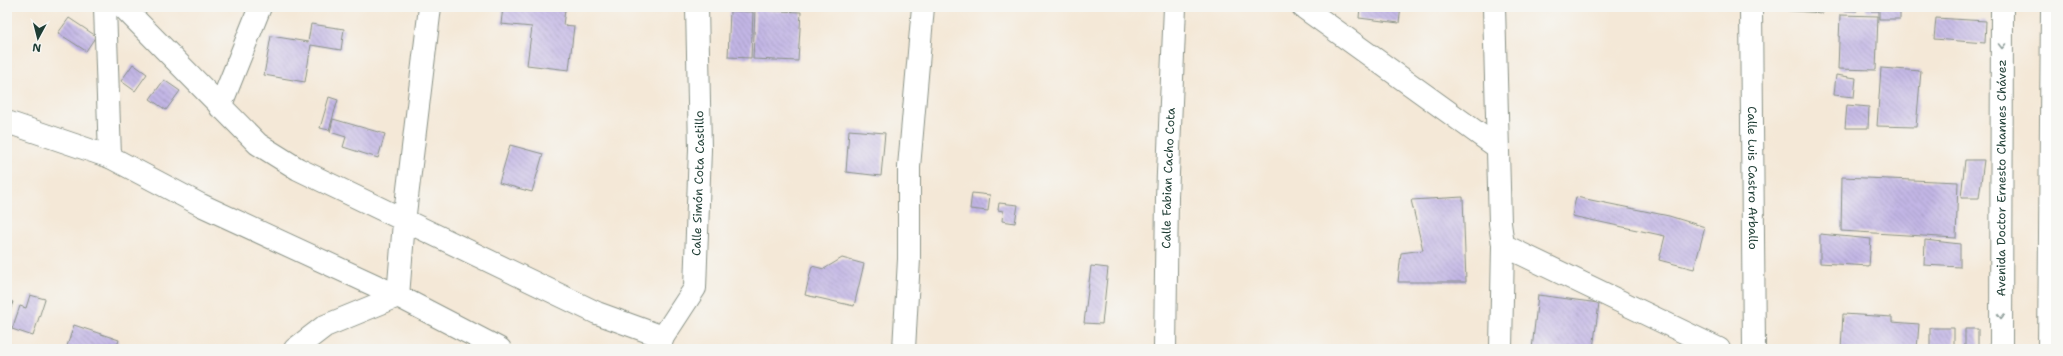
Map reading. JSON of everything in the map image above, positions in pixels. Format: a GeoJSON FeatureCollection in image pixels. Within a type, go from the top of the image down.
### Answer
{"type":"FeatureCollection","features":[{"type":"Feature","properties":{"kind":"street"},"geometry":{"type":"LineString","coordinates":[[105,7],[110,156]]}},
{"type":"Feature","properties":{"kind":"street"},"geometry":{"type":"LineString","coordinates":[[123,7],[258,144],[298,169],[404,222],[661,343]]}},
{"type":"Feature","properties":{"kind":"street"},"geometry":{"type":"LineString","coordinates":[[220,107],[260,7]]}},
{"type":"Feature","properties":{"kind":"street"},"geometry":{"type":"LineString","coordinates":[[398,296],[404,222],[430,7]]}},
{"type":"Feature","properties":{"kind":"street","name":"Calle Simón Cota Castillo"},"geometry":{"type":"LineString","coordinates":[[661,343],[695,288],[700,149],[697,7]]}},
{"type":"Feature","properties":{"kind":"street"},"geometry":{"type":"LineString","coordinates":[[904,349],[909,260],[909,166],[923,7]]}},
{"type":"Feature","properties":{"kind":"street","name":"Calle Fabian Cacho Cota"},"geometry":{"type":"LineString","coordinates":[[1166,349],[1167,197],[1175,7]]}},
{"type":"Feature","properties":{"kind":"street"},"geometry":{"type":"LineString","coordinates":[[1303,7],[1497,147]]}},
{"type":"Feature","properties":{"kind":"street"},"geometry":{"type":"LineString","coordinates":[[1494,7],[1497,147],[1500,223],[1503,245],[1501,349]]}},
{"type":"Feature","properties":{"kind":"street","name":"Calle Luis Castro Arballo"},"geometry":{"type":"LineString","coordinates":[[1751,7],[1754,349]]}},
{"type":"Feature","properties":{"kind":"street","name":"Avenida Doctor Ernesto Channes Chávez"},"geometry":{"type":"LineString","coordinates":[[2001,349],[2002,7]]}},
{"type":"Feature","properties":{"kind":"street"},"geometry":{"type":"LineString","coordinates":[[2049,349],[2052,7]]}},
{"type":"Feature","properties":{"kind":"street"},"geometry":{"type":"LineString","coordinates":[[7,122],[110,156],[201,205],[398,296],[500,349]]}},
{"type":"Feature","properties":{"kind":"street"},"geometry":{"type":"LineString","coordinates":[[1503,245],[1719,349]]}},
{"type":"Feature","properties":{"kind":"street"},"geometry":{"type":"LineString","coordinates":[[295,349],[326,326],[398,296]]}},
{"type":"Feature","properties":{"kind":"building"},"geometry":{"type":"Polygon","coordinates":[[[503,7],[544,7],[565,10],[563,25],[574,26],[569,70],[527,65],[532,27],[501,24],[503,7]]]}},
{"type":"Feature","properties":{"kind":"building"},"geometry":{"type":"Polygon","coordinates":[[[1360,7],[1401,7],[1399,23],[1359,18],[1360,7]]]}},
{"type":"Feature","properties":{"kind":"building"},"geometry":{"type":"Polygon","coordinates":[[[1779,7],[1824,7],[1823,13],[1779,10],[1779,7]]]}},
{"type":"Feature","properties":{"kind":"building"},"geometry":{"type":"Polygon","coordinates":[[[1832,7],[1857,7],[1857,11],[1832,10],[1832,7]]]}},
{"type":"Feature","properties":{"kind":"building"},"geometry":{"type":"Polygon","coordinates":[[[1866,7],[1900,7],[1900,19],[1879,19],[1879,11],[1866,11],[1866,7]]]}},
{"type":"Feature","properties":{"kind":"building"},"geometry":{"type":"Polygon","coordinates":[[[755,10],[801,12],[798,61],[753,59],[755,10]]]}},
{"type":"Feature","properties":{"kind":"building"},"geometry":{"type":"Polygon","coordinates":[[[730,11],[753,12],[751,58],[728,57],[730,11]]]}},
{"type":"Feature","properties":{"kind":"building"},"geometry":{"type":"Polygon","coordinates":[[[1840,15],[1878,16],[1876,70],[1838,69],[1840,15]]]}},
{"type":"Feature","properties":{"kind":"building"},"geometry":{"type":"Polygon","coordinates":[[[69,18],[96,36],[86,51],[58,33],[69,18]]]}},
{"type":"Feature","properties":{"kind":"building"},"geometry":{"type":"Polygon","coordinates":[[[1936,18],[1986,21],[1985,43],[1934,39],[1936,18]]]}},
{"type":"Feature","properties":{"kind":"building"},"geometry":{"type":"Polygon","coordinates":[[[311,24],[344,29],[341,50],[311,45],[305,82],[264,75],[271,36],[308,42],[311,24]]]}},
{"type":"Feature","properties":{"kind":"building"},"geometry":{"type":"Polygon","coordinates":[[[133,64],[147,74],[135,91],[121,81],[133,64]]]}},
{"type":"Feature","properties":{"kind":"building"},"geometry":{"type":"Polygon","coordinates":[[[1881,68],[1921,71],[1916,127],[1877,126],[1881,68]]]}},
{"type":"Feature","properties":{"kind":"building"},"geometry":{"type":"Polygon","coordinates":[[[1836,75],[1856,78],[1854,97],[1834,95],[1836,75]]]}},
{"type":"Feature","properties":{"kind":"building"},"geometry":{"type":"Polygon","coordinates":[[[164,80],[180,91],[166,110],[150,99],[164,80]]]}},
{"type":"Feature","properties":{"kind":"building"},"geometry":{"type":"Polygon","coordinates":[[[329,97],[338,100],[329,130],[320,128],[329,97]]]}},
{"type":"Feature","properties":{"kind":"building"},"geometry":{"type":"Polygon","coordinates":[[[1847,105],[1869,107],[1868,128],[1845,128],[1847,105]]]}},
{"type":"Feature","properties":{"kind":"building"},"geometry":{"type":"Polygon","coordinates":[[[333,119],[385,134],[378,158],[343,147],[346,137],[330,132],[333,119]]]}},
{"type":"Feature","properties":{"kind":"building"},"geometry":{"type":"Polygon","coordinates":[[[849,130],[885,133],[881,176],[846,172],[849,130]]]}},
{"type":"Feature","properties":{"kind":"building"},"geometry":{"type":"Polygon","coordinates":[[[510,145],[543,154],[532,192],[499,183],[510,145]]]}},
{"type":"Feature","properties":{"kind":"building"},"geometry":{"type":"Polygon","coordinates":[[[1965,160],[1984,160],[1979,198],[1961,198],[1965,160]]]}},
{"type":"Feature","properties":{"kind":"building"},"geometry":{"type":"Polygon","coordinates":[[[1842,177],[1958,182],[1956,238],[1841,231],[1842,177]]]}},
{"type":"Feature","properties":{"kind":"building"},"geometry":{"type":"Polygon","coordinates":[[[972,193],[990,195],[988,211],[970,209],[972,193]]]}},
{"type":"Feature","properties":{"kind":"building"},"geometry":{"type":"Polygon","coordinates":[[[1463,197],[1466,282],[1398,282],[1401,253],[1423,250],[1411,200],[1463,197]]]}},
{"type":"Feature","properties":{"kind":"building"},"geometry":{"type":"Polygon","coordinates":[[[1576,197],[1669,216],[1705,227],[1694,269],[1659,260],[1665,236],[1572,216],[1576,197]]]}},
{"type":"Feature","properties":{"kind":"building"},"geometry":{"type":"Polygon","coordinates":[[[999,203],[1018,205],[1015,223],[1002,221],[1003,211],[998,210],[999,203]]]}},
{"type":"Feature","properties":{"kind":"building"},"geometry":{"type":"Polygon","coordinates":[[[1820,234],[1871,239],[1869,266],[1820,263],[1820,234]]]}},
{"type":"Feature","properties":{"kind":"building"},"geometry":{"type":"Polygon","coordinates":[[[1925,240],[1960,244],[1960,267],[1924,265],[1925,240]]]}},
{"type":"Feature","properties":{"kind":"building"},"geometry":{"type":"Polygon","coordinates":[[[842,258],[864,264],[854,306],[805,295],[812,266],[824,269],[842,258]]]}},
{"type":"Feature","properties":{"kind":"building"},"geometry":{"type":"Polygon","coordinates":[[[1091,266],[1108,268],[1102,324],[1084,323],[1091,266]]]}},
{"type":"Feature","properties":{"kind":"building"},"geometry":{"type":"Polygon","coordinates":[[[30,295],[45,299],[33,336],[12,329],[20,306],[26,308],[30,295]]]}},
{"type":"Feature","properties":{"kind":"building"},"geometry":{"type":"Polygon","coordinates":[[[1538,295],[1599,303],[1593,349],[1532,349],[1538,295]]]}},
{"type":"Feature","properties":{"kind":"building"},"geometry":{"type":"Polygon","coordinates":[[[7,300],[13,302],[7,319],[7,300]]]}},
{"type":"Feature","properties":{"kind":"building"},"geometry":{"type":"Polygon","coordinates":[[[1843,314],[1892,317],[1892,322],[1919,324],[1917,349],[1841,349],[1843,314]]]}},
{"type":"Feature","properties":{"kind":"building"},"geometry":{"type":"Polygon","coordinates":[[[74,325],[119,340],[116,349],[66,349],[74,325]]]}},
{"type":"Feature","properties":{"kind":"building"},"geometry":{"type":"Polygon","coordinates":[[[1930,328],[1954,328],[1954,349],[1930,349],[1930,328]]]}},
{"type":"Feature","properties":{"kind":"building"},"geometry":{"type":"Polygon","coordinates":[[[1965,329],[1978,329],[1978,349],[1965,349],[1965,329]]]}}]}
